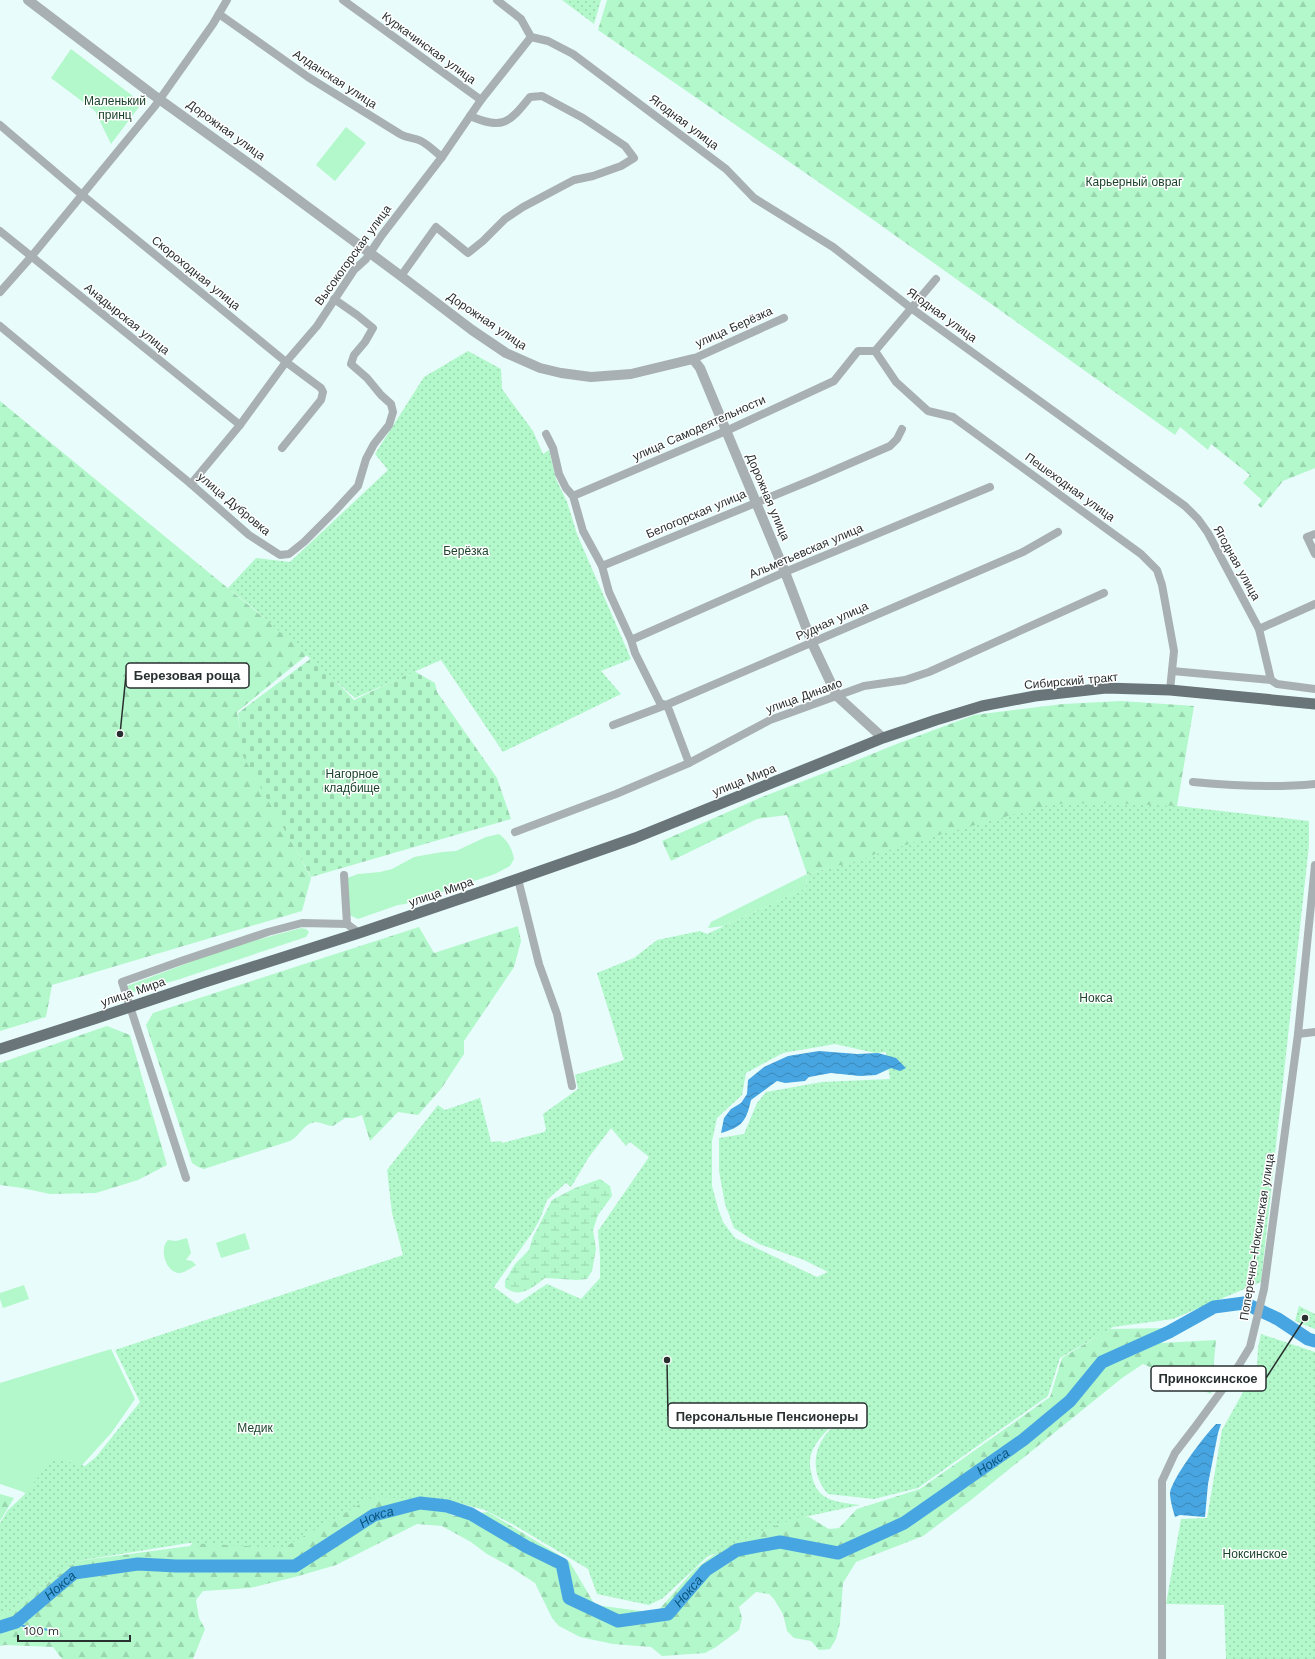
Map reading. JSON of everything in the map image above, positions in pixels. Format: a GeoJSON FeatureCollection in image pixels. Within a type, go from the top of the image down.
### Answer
{"type":"FeatureCollection","features":[{"type":"Feature","properties":{"kind":"main road","name":"Сибирский тракт"},"geometry":{"type":"LineString","coordinates":[[883,738],[982,706],[1035,696],[1106,688],[1170,690],[1315,704]]}},
{"type":"Feature","properties":{"kind":"main road","name":"улица Мира"},"geometry":{"type":"LineString","coordinates":[[0,1049],[205,982],[359,934],[635,838],[883,738]]}},
{"type":"Feature","properties":{"kind":"street","name":"Дорожная улица"},"geometry":{"type":"LineString","coordinates":[[28,0],[159,99],[258,170],[472,330],[506,353],[540,368],[561,373],[590,377],[631,374],[682,360],[693,359],[700,368],[785,572],[812,643],[837,696],[883,738]]}},
{"type":"Feature","properties":{"kind":"street"},"geometry":{"type":"LineString","coordinates":[[0,292],[31,257],[81,194],[114,158],[159,99],[220,14],[225,3],[216,0]]}},
{"type":"Feature","properties":{"kind":"street","name":"Куркачинская улица"},"geometry":{"type":"LineString","coordinates":[[343,0],[481,100]]}},
{"type":"Feature","properties":{"kind":"street"},"geometry":{"type":"LineString","coordinates":[[497,0],[521,19],[531,37]]}},
{"type":"Feature","properties":{"kind":"street","name":"Алданская улица"},"geometry":{"type":"LineString","coordinates":[[220,14],[308,77],[400,134],[409,139],[420,140],[442,157]]}},
{"type":"Feature","properties":{"kind":"street","name":"Высокогорская улица"},"geometry":{"type":"LineString","coordinates":[[191,484],[240,425],[286,362],[318,326],[354,270],[366,259],[442,157],[481,100],[531,37]]}},
{"type":"Feature","properties":{"kind":"street","name":"Ягодная улица"},"geometry":{"type":"LineString","coordinates":[[531,37],[548,41],[573,54],[726,169],[754,198],[833,247],[911,308],[1185,506],[1198,519],[1208,533],[1259,629],[1270,680]]}},
{"type":"Feature","properties":{"kind":"street"},"geometry":{"type":"LineString","coordinates":[[401,276],[436,227],[468,253],[483,241],[505,219],[523,207],[574,180],[593,176],[621,166],[634,158],[625,146],[583,118],[542,96],[530,97],[518,111],[507,120],[498,124],[486,123],[470,116]]}},
{"type":"Feature","properties":{"kind":"street","name":"Скороходная улица"},"geometry":{"type":"LineString","coordinates":[[0,125],[81,194],[286,362],[321,388],[323,392],[321,400],[282,448]]}},
{"type":"Feature","properties":{"kind":"street","name":"Анадырская улица"},"geometry":{"type":"LineString","coordinates":[[0,231],[240,425]]}},
{"type":"Feature","properties":{"kind":"street"},"geometry":{"type":"LineString","coordinates":[[875,351],[936,279]]}},
{"type":"Feature","properties":{"kind":"street","name":"улица Дубровка"},"geometry":{"type":"LineString","coordinates":[[0,326],[191,484],[249,535],[280,555],[289,554],[304,542],[335,512],[358,486],[366,459],[374,444],[389,425],[393,412],[391,404],[381,395],[367,378],[351,364],[354,355],[365,342],[372,328],[357,315],[334,299]]}},
{"type":"Feature","properties":{"kind":"street","name":"улица Берёзка"},"geometry":{"type":"LineString","coordinates":[[693,359],[784,318]]}},
{"type":"Feature","properties":{"kind":"street","name":"улица Самодеятельности"},"geometry":{"type":"LineString","coordinates":[[573,496],[726,431],[834,381],[858,351],[875,351]]}},
{"type":"Feature","properties":{"kind":"street","name":"Пешеходная улица"},"geometry":{"type":"LineString","coordinates":[[875,351],[896,382],[928,410],[953,417],[1141,554],[1157,570],[1162,585],[1174,650],[1170,690]]}},
{"type":"Feature","properties":{"kind":"street","name":"Белогорская улица"},"geometry":{"type":"LineString","coordinates":[[602,566],[756,502],[814,480],[890,446],[897,439],[902,429]]}},
{"type":"Feature","properties":{"kind":"street"},"geometry":{"type":"LineString","coordinates":[[546,434],[553,448],[559,474],[566,488],[573,496],[582,531],[602,566],[609,592],[631,640],[635,653],[660,703],[666,705],[689,763]]}},
{"type":"Feature","properties":{"kind":"street","name":"Альметьевская улица"},"geometry":{"type":"LineString","coordinates":[[631,640],[785,572],[990,487]]}},
{"type":"Feature","properties":{"kind":"street","name":"Рудная улица"},"geometry":{"type":"LineString","coordinates":[[613,725],[666,705],[1023,552],[1058,532]]}},
{"type":"Feature","properties":{"kind":"street"},"geometry":{"type":"LineString","coordinates":[[1315,534],[1307,537],[1315,554]]}},
{"type":"Feature","properties":{"kind":"street","name":"улица Динамо"},"geometry":{"type":"LineString","coordinates":[[515,832],[616,794],[689,763],[770,720],[864,686],[905,680],[930,672],[1104,593]]}},
{"type":"Feature","properties":{"kind":"street"},"geometry":{"type":"LineString","coordinates":[[1259,629],[1315,604]]}},
{"type":"Feature","properties":{"kind":"street"},"geometry":{"type":"LineString","coordinates":[[1172,670],[1270,680],[1277,684],[1315,689]]}},
{"type":"Feature","properties":{"kind":"street"},"geometry":{"type":"LineString","coordinates":[[1193,782],[1236,786],[1285,787],[1315,784]]}},
{"type":"Feature","properties":{"kind":"street","name":"Поперечно-Ноксинская улица"},"geometry":{"type":"LineString","coordinates":[[1162,1659],[1162,1481],[1175,1452],[1231,1378],[1250,1347],[1256,1327],[1264,1289],[1298,1034],[1311,956],[1315,865]]}},
{"type":"Feature","properties":{"kind":"street"},"geometry":{"type":"LineString","coordinates":[[344,875],[347,924]]}},
{"type":"Feature","properties":{"kind":"street"},"geometry":{"type":"LineString","coordinates":[[518,879],[540,964],[557,1014],[572,1086]]}},
{"type":"Feature","properties":{"kind":"street"},"geometry":{"type":"LineString","coordinates":[[186,1178],[122,982],[195,956],[302,923],[347,924],[359,934]]}},
{"type":"Feature","properties":{"kind":"street"},"geometry":{"type":"LineString","coordinates":[[1298,1034],[1315,1032]]}},
{"type":"Feature","properties":{"kind":"green space"},"geometry":{"type":"Polygon","coordinates":[[[562,0],[601,0],[594,24],[562,0]]]}},
{"type":"Feature","properties":{"kind":"green space","name":"Карьерный овраг"},"geometry":{"type":"Polygon","coordinates":[[[607,0],[1315,0],[1315,468],[1283,481],[1261,508],[1258,505],[1262,500],[1243,483],[1250,475],[1211,444],[1208,450],[1180,427],[1175,435],[872,219],[598,30],[607,0]]]}},
{"type":"Feature","properties":{"kind":"green space","name":"Маленький принц"},"geometry":{"type":"Polygon","coordinates":[[[71,49],[142,103],[111,144],[95,111],[51,78],[71,49]]]}},
{"type":"Feature","properties":{"kind":"green space"},"geometry":{"type":"Polygon","coordinates":[[[346,127],[366,143],[335,181],[316,165],[346,127]]]}},
{"type":"Feature","properties":{"kind":"green space","name":"Берёзка"},"geometry":{"type":"Polygon","coordinates":[[[468,351],[501,369],[502,389],[533,431],[543,454],[549,450],[556,479],[567,502],[577,534],[631,659],[601,671],[621,694],[503,752],[441,660],[355,698],[253,608],[228,588],[256,558],[290,562],[388,470],[375,454],[424,377],[468,351]]]}},
{"type":"Feature","properties":{"kind":"green space"},"geometry":{"type":"Polygon","coordinates":[[[0,401],[308,654],[237,712],[245,756],[311,878],[302,911],[52,985],[46,1017],[0,1031],[0,401]]]}},
{"type":"Feature","properties":{"kind":"green space","name":"Нагорное кладбище"},"geometry":{"type":"Polygon","coordinates":[[[313,657],[354,700],[414,671],[435,683],[437,692],[497,778],[511,819],[311,877],[243,756],[238,713],[313,657]]]}},
{"type":"Feature","properties":{"kind":"green space"},"geometry":{"type":"Polygon","coordinates":[[[1121,701],[1194,706],[1177,806],[1058,810],[807,874],[787,815],[757,819],[671,861],[662,841],[762,797],[974,715],[1063,704],[1121,701]]]}},
{"type":"Feature","properties":{"kind":"green space","name":"Медик"},"geometry":{"type":"Polygon","coordinates":[[[1107,803],[1177,806],[1309,821],[1309,845],[1261,1282],[1173,1319],[1113,1327],[1060,1358],[1048,1396],[918,1488],[874,1499],[828,1494],[818,1478],[816,1469],[817,1452],[820,1443],[832,1428],[863,1403],[838,1421],[821,1437],[811,1455],[810,1464],[815,1485],[824,1496],[844,1503],[860,1505],[790,1520],[747,1538],[707,1557],[663,1598],[649,1605],[597,1594],[588,1569],[514,1525],[485,1510],[445,1500],[373,1497],[283,1548],[189,1543],[77,1561],[0,1618],[0,1523],[8,1510],[24,1495],[53,1458],[85,1466],[96,1457],[140,1402],[115,1350],[403,1255],[392,1213],[387,1170],[438,1105],[445,1110],[480,1098],[491,1142],[501,1141],[502,1143],[544,1132],[546,1130],[543,1114],[578,1089],[575,1075],[624,1060],[597,973],[634,958],[657,940],[700,931],[707,934],[806,888],[807,874],[868,858],[869,856],[942,834],[1052,804],[1107,803]],[[835,1044],[783,1053],[746,1073],[742,1095],[717,1118],[712,1141],[712,1186],[723,1222],[735,1238],[817,1277],[828,1272],[804,1260],[759,1244],[734,1228],[725,1204],[719,1171],[719,1138],[744,1134],[757,1103],[766,1092],[822,1082],[890,1079],[886,1052],[875,1053],[835,1044]],[[611,1128],[589,1157],[571,1187],[566,1183],[547,1200],[540,1219],[532,1233],[494,1287],[517,1304],[547,1284],[581,1299],[600,1278],[598,1231],[649,1157],[630,1142],[626,1146],[611,1128]]]}},
{"type":"Feature","properties":{"kind":"green space"},"geometry":{"type":"Polygon","coordinates":[[[499,834],[509,845],[514,859],[510,866],[495,874],[358,919],[345,913],[344,879],[358,874],[380,872],[392,869],[414,857],[456,851],[486,837],[499,834]]]}},
{"type":"Feature","properties":{"kind":"green space"},"geometry":{"type":"Polygon","coordinates":[[[807,874],[806,888],[724,926],[708,928],[711,922],[807,874]]]}},
{"type":"Feature","properties":{"kind":"green space"},"geometry":{"type":"Polygon","coordinates":[[[518,926],[521,941],[514,967],[464,1041],[464,1054],[441,1089],[418,1115],[398,1112],[370,1141],[362,1115],[354,1118],[345,1118],[333,1126],[317,1122],[311,1123],[290,1141],[204,1169],[192,1163],[146,1025],[153,1013],[419,927],[434,953],[518,926]]]}},
{"type":"Feature","properties":{"kind":"green space"},"geometry":{"type":"Polygon","coordinates":[[[301,928],[306,929],[309,932],[306,937],[177,980],[129,993],[127,986],[201,958],[209,953],[301,928]]]}},
{"type":"Feature","properties":{"kind":"green space"},"geometry":{"type":"Polygon","coordinates":[[[107,1026],[130,1035],[167,1165],[138,1180],[96,1193],[50,1194],[0,1185],[0,1063],[107,1026]]]}},
{"type":"Feature","properties":{"kind":"green space"},"geometry":{"type":"Polygon","coordinates":[[[600,1179],[610,1186],[612,1196],[598,1215],[593,1230],[596,1249],[592,1271],[587,1279],[577,1280],[545,1278],[526,1291],[521,1292],[511,1291],[505,1287],[505,1281],[515,1264],[529,1250],[533,1237],[552,1200],[575,1188],[600,1179]]]}},
{"type":"Feature","properties":{"kind":"green space"},"geometry":{"type":"Polygon","coordinates":[[[245,1233],[250,1249],[221,1258],[216,1243],[245,1233]]]}},
{"type":"Feature","properties":{"kind":"green space"},"geometry":{"type":"Polygon","coordinates":[[[187,1238],[191,1253],[186,1260],[192,1261],[196,1265],[183,1272],[174,1272],[170,1269],[165,1259],[165,1244],[168,1240],[176,1241],[187,1238]]]}},
{"type":"Feature","properties":{"kind":"green space"},"geometry":{"type":"Polygon","coordinates":[[[24,1285],[29,1299],[3,1308],[0,1293],[24,1285]]]}},
{"type":"Feature","properties":{"kind":"green space"},"geometry":{"type":"Polygon","coordinates":[[[1299,1306],[1315,1314],[1315,1329],[1295,1321],[1299,1306]]]}},
{"type":"Feature","properties":{"kind":"green space"},"geometry":{"type":"Polygon","coordinates":[[[1168,1328],[1161,1343],[1216,1340],[1211,1394],[1143,1364],[1122,1378],[971,1500],[923,1536],[856,1562],[843,1583],[840,1623],[836,1639],[830,1649],[819,1650],[811,1641],[794,1638],[787,1631],[783,1614],[774,1599],[769,1594],[756,1592],[739,1607],[742,1618],[739,1630],[705,1653],[662,1656],[651,1647],[613,1644],[580,1637],[559,1626],[552,1618],[535,1583],[487,1554],[471,1542],[442,1526],[417,1524],[336,1565],[250,1588],[203,1591],[196,1600],[199,1618],[205,1629],[193,1659],[62,1659],[53,1647],[0,1646],[0,1618],[77,1561],[190,1546],[199,1535],[361,1481],[418,1491],[453,1516],[488,1512],[569,1561],[595,1605],[656,1613],[694,1570],[721,1549],[791,1515],[809,1517],[829,1529],[839,1528],[857,1509],[920,1489],[1050,1397],[1062,1358],[1109,1329],[1168,1328]]]}},
{"type":"Feature","properties":{"kind":"green space","name":"Ноксинское"},"geometry":{"type":"Polygon","coordinates":[[[1261,1334],[1315,1352],[1315,1659],[1226,1659],[1224,1605],[1166,1604],[1181,1519],[1207,1518],[1222,1430],[1257,1367],[1258,1348],[1261,1334]]]}},
{"type":"Feature","properties":{"kind":"green space"},"geometry":{"type":"Polygon","coordinates":[[[111,1349],[135,1399],[112,1432],[74,1474],[42,1500],[0,1484],[0,1383],[111,1349]]]}},
{"type":"Feature","properties":{"kind":"green space"},"geometry":{"type":"Polygon","coordinates":[[[0,1494],[14,1498],[0,1521],[0,1494]]]}},
{"type":"Feature","properties":{"kind":"water"},"geometry":{"type":"Polygon","coordinates":[[[819,1051],[857,1054],[878,1053],[896,1058],[906,1068],[900,1071],[891,1068],[876,1075],[860,1076],[831,1073],[809,1077],[805,1081],[785,1083],[777,1081],[751,1100],[745,1119],[738,1126],[721,1133],[724,1118],[731,1109],[741,1103],[747,1094],[748,1080],[764,1067],[788,1056],[819,1051]]]}},
{"type":"Feature","properties":{"kind":"water"},"geometry":{"type":"Polygon","coordinates":[[[1216,1424],[1221,1424],[1208,1484],[1205,1517],[1180,1515],[1175,1517],[1170,1496],[1172,1486],[1176,1477],[1204,1437],[1216,1424]]]}},
{"type":"Feature","properties":{"kind":"waterway","name":"Нокса"},"geometry":{"type":"LineString","coordinates":[[0,1627],[16,1622],[74,1573],[138,1564],[176,1566],[295,1566],[374,1515],[420,1503],[447,1506],[471,1514],[527,1547],[562,1564],[569,1598],[618,1621],[668,1614],[706,1570],[737,1550],[780,1542],[838,1553],[904,1523],[1023,1440],[1070,1401],[1102,1362],[1169,1332],[1214,1307],[1244,1303],[1278,1319],[1308,1339],[1315,1341]]}},
{"type":"Feature","properties":{"kind":"waterway"},"geometry":{"type":"LineString","coordinates":[[16,1622],[23,1626],[56,1631]]}},
{"type":"Feature","properties":{"kind":"place","name":"Березовая роща"},"geometry":{"type":"Point","coordinates":[120,734]}},
{"type":"Feature","properties":{"kind":"place","name":"Приноксинское"},"geometry":{"type":"Point","coordinates":[1305,1318]}},
{"type":"Feature","properties":{"kind":"place","name":"Персональные Пенсионеры"},"geometry":{"type":"Point","coordinates":[667,1360]}}]}
